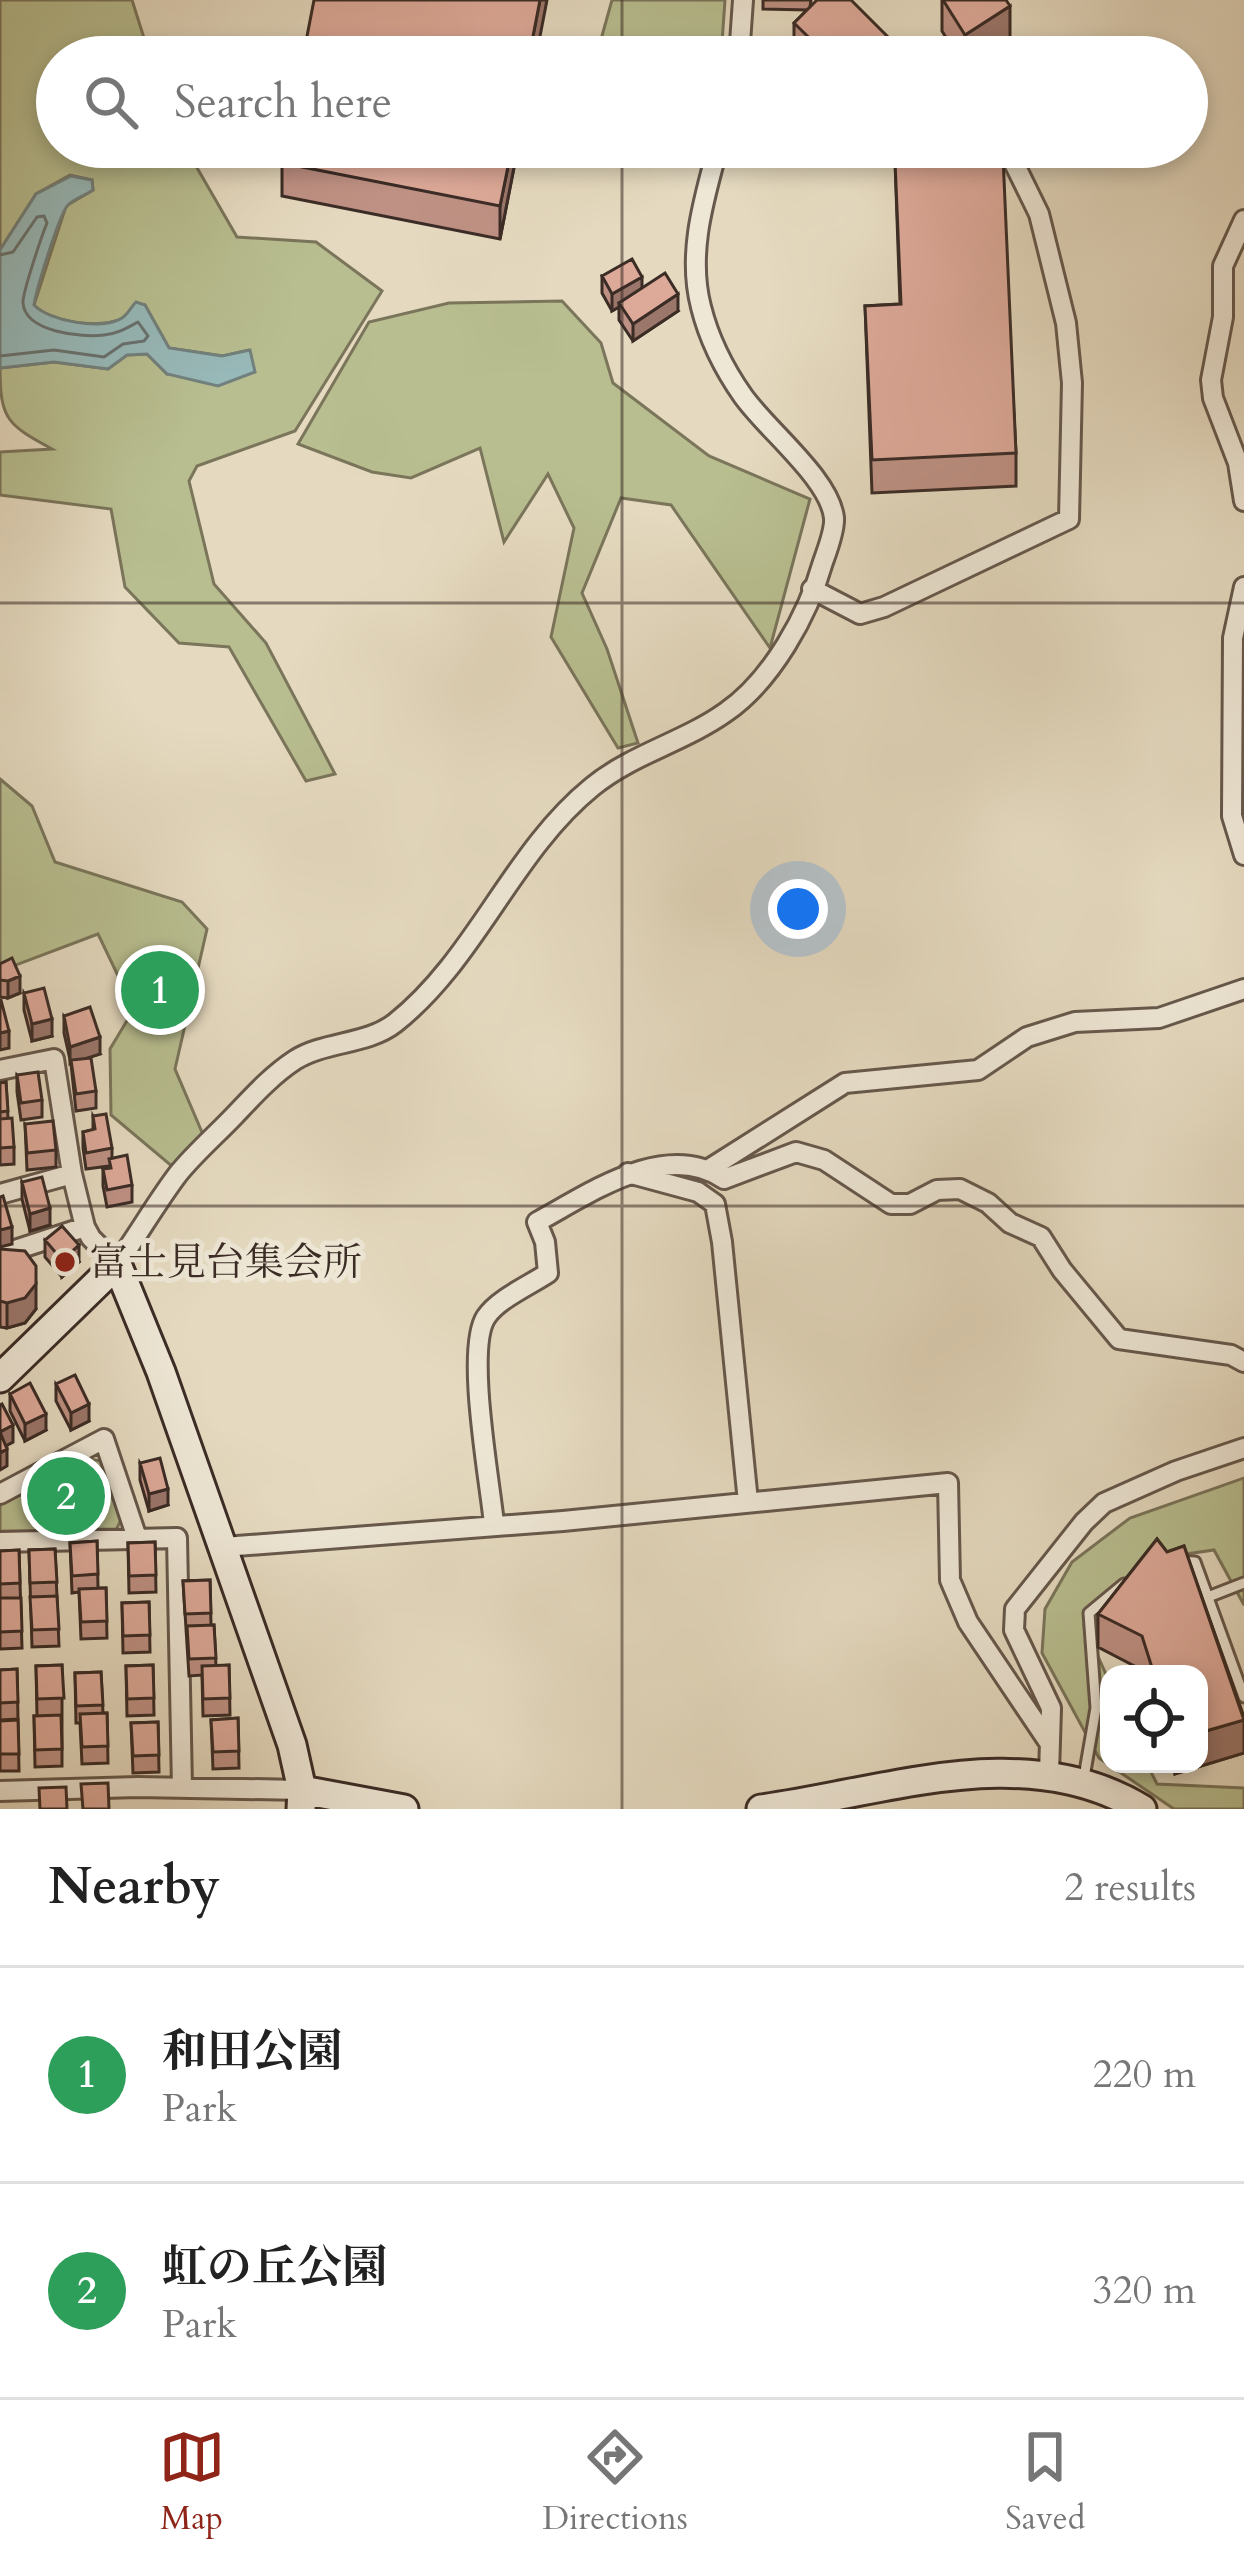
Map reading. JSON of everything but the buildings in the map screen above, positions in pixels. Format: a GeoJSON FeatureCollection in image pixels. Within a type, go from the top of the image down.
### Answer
{"type":"FeatureCollection","features":[{"type":"Feature","properties":{"kind":"street"},"geometry":{"type":"LineString","coordinates":[[741,36],[742,0]]}},
{"type":"Feature","properties":{"kind":"street"},"geometry":{"type":"LineString","coordinates":[[0,1378],[118,1264],[180,1173],[262,1087],[291,1062],[318,1048],[393,1025],[448,966],[546,829],[633,758],[727,712],[765,675],[795,626],[822,567],[834,519],[815,475],[783,446],[743,396],[714,349],[700,303],[694,253],[713,168]]}},
{"type":"Feature","properties":{"kind":"street"},"geometry":{"type":"LineString","coordinates":[[812,589],[860,614],[884,608],[1069,519],[1072,382],[1066,323],[1045,232],[1015,168]]}},
{"type":"Feature","properties":{"kind":"street"},"geometry":{"type":"LineString","coordinates":[[1244,220],[1223,266],[1223,317],[1210,380],[1238,463],[1244,501]]}},
{"type":"Feature","properties":{"kind":"street"},"geometry":{"type":"LineString","coordinates":[[1244,587],[1233,638],[1232,816],[1244,856]]}},
{"type":"Feature","properties":{"kind":"street"},"geometry":{"type":"LineString","coordinates":[[710,1169],[844,1083],[978,1070],[1028,1037],[1075,1022],[1159,1018],[1244,989]]}},
{"type":"Feature","properties":{"kind":"street"},"geometry":{"type":"LineString","coordinates":[[0,1070],[54,1059],[85,1227],[118,1264],[292,1745],[301,1799]]}},
{"type":"Feature","properties":{"kind":"street"},"geometry":{"type":"LineString","coordinates":[[494,1524],[478,1336],[488,1313],[548,1273],[545,1242],[537,1222],[647,1166],[710,1169],[724,1179],[796,1153],[824,1160],[892,1204],[910,1204],[937,1190],[960,1189],[988,1203],[1010,1223],[1041,1237],[1119,1339],[1231,1355],[1244,1361]]}},
{"type":"Feature","properties":{"kind":"street"},"geometry":{"type":"LineString","coordinates":[[628,1173],[698,1192],[715,1204],[748,1502]]}},
{"type":"Feature","properties":{"kind":"street"},"geometry":{"type":"LineString","coordinates":[[0,1194],[72,1174]]}},
{"type":"Feature","properties":{"kind":"street"},"geometry":{"type":"LineString","coordinates":[[0,1256],[85,1227]]}},
{"type":"Feature","properties":{"kind":"street"},"geometry":{"type":"LineString","coordinates":[[0,1494],[104,1439],[137,1538]]}},
{"type":"Feature","properties":{"kind":"street"},"geometry":{"type":"LineString","coordinates":[[1049,1774],[1051,1708],[1014,1630],[1015,1609],[1104,1503],[1154,1479],[1244,1448]]}},
{"type":"Feature","properties":{"kind":"street"},"geometry":{"type":"LineString","coordinates":[[224,1547],[562,1521],[948,1483],[950,1580],[968,1622],[980,1633],[1048,1741]]}},
{"type":"Feature","properties":{"kind":"street"},"geometry":{"type":"LineString","coordinates":[[0,1542],[177,1538],[182,1787]]}},
{"type":"Feature","properties":{"kind":"street"},"geometry":{"type":"LineString","coordinates":[[761,1809],[1012,1771],[1083,1783],[1142,1809]]}},
{"type":"Feature","properties":{"kind":"street"},"geometry":{"type":"LineString","coordinates":[[138,1787],[138,1809]]}},
{"type":"Feature","properties":{"kind":"street"},"geometry":{"type":"LineString","coordinates":[[0,1791],[29,1800],[138,1787],[182,1787],[404,1809]]}},
{"type":"Feature","properties":{"kind":"lane"},"geometry":{"type":"LineString","coordinates":[[1176,1560],[1196,1562],[1244,1697]]}},
{"type":"Feature","properties":{"kind":"lane"},"geometry":{"type":"LineString","coordinates":[[1083,1783],[1096,1708],[1088,1613],[1139,1572]]}},
{"type":"Feature","properties":{"kind":"lane"},"geometry":{"type":"LineString","coordinates":[[1208,1597],[1244,1583]]}},
{"type":"Feature","properties":{"kind":"green space"},"geometry":{"type":"Polygon","coordinates":[[[0,0],[132,0],[143,36],[36,36],[36,168],[197,168],[237,237],[316,242],[382,291],[295,431],[197,466],[189,481],[214,584],[266,643],[335,774],[306,781],[229,647],[179,643],[125,587],[111,509],[0,495],[0,452],[52,449],[10,419],[2,399],[0,368],[54,362],[108,369],[127,355],[147,354],[167,374],[249,350],[223,356],[169,348],[145,305],[122,319],[98,323],[62,319],[34,305],[66,206],[93,190],[92,180],[70,175],[36,194],[0,250],[0,0]]]}},
{"type":"Feature","properties":{"kind":"green space"},"geometry":{"type":"Polygon","coordinates":[[[612,0],[725,0],[722,36],[602,36],[612,0]]]}},
{"type":"Feature","properties":{"kind":"green space"},"geometry":{"type":"Polygon","coordinates":[[[562,301],[601,343],[613,383],[709,456],[810,499],[770,648],[671,505],[621,498],[582,593],[607,649],[638,743],[618,748],[551,637],[574,528],[548,474],[504,542],[480,448],[411,478],[372,472],[298,444],[369,322],[449,303],[562,301]]]}},
{"type":"Feature","properties":{"kind":"green space"},"geometry":{"type":"Polygon","coordinates":[[[0,779],[32,806],[55,862],[182,902],[207,929],[175,1069],[207,1144],[180,1173],[111,1115],[110,1049],[134,1009],[98,934],[0,971],[0,779]]]}},
{"type":"Feature","properties":{"kind":"green space"},"geometry":{"type":"Polygon","coordinates":[[[89,1459],[102,1461],[122,1518],[115,1532],[0,1531],[0,1505],[89,1459]]]}},
{"type":"Feature","properties":{"kind":"green space"},"geometry":{"type":"Polygon","coordinates":[[[1244,1478],[1244,1605],[1214,1550],[1166,1557],[1084,1625],[1102,1665],[1100,1759],[1042,1653],[1045,1609],[1072,1562],[1130,1518],[1244,1478]]]}},
{"type":"Feature","properties":{"kind":"green space"},"geometry":{"type":"Polygon","coordinates":[[[1121,1773],[1152,1773],[1157,1784],[1244,1788],[1244,1809],[1174,1809],[1121,1773]]]}},
{"type":"Feature","properties":{"kind":"water"},"geometry":{"type":"Polygon","coordinates":[[[71,176],[92,180],[93,190],[64,211],[34,305],[63,320],[102,324],[122,318],[136,302],[145,305],[169,348],[222,356],[250,350],[255,372],[218,386],[167,374],[147,354],[127,355],[108,369],[54,362],[0,368],[0,250],[36,194],[71,176]]]}},
{"type":"Feature","properties":{"kind":"place","name":"和田公園"},"geometry":{"type":"Point","coordinates":[160,990]}},
{"type":"Feature","properties":{"kind":"place","name":"富士見台集会所"},"geometry":{"type":"Point","coordinates":[65,1262]}},
{"type":"Feature","properties":{"kind":"place","name":"虹の丘公園"},"geometry":{"type":"Point","coordinates":[66,1496]}}]}
